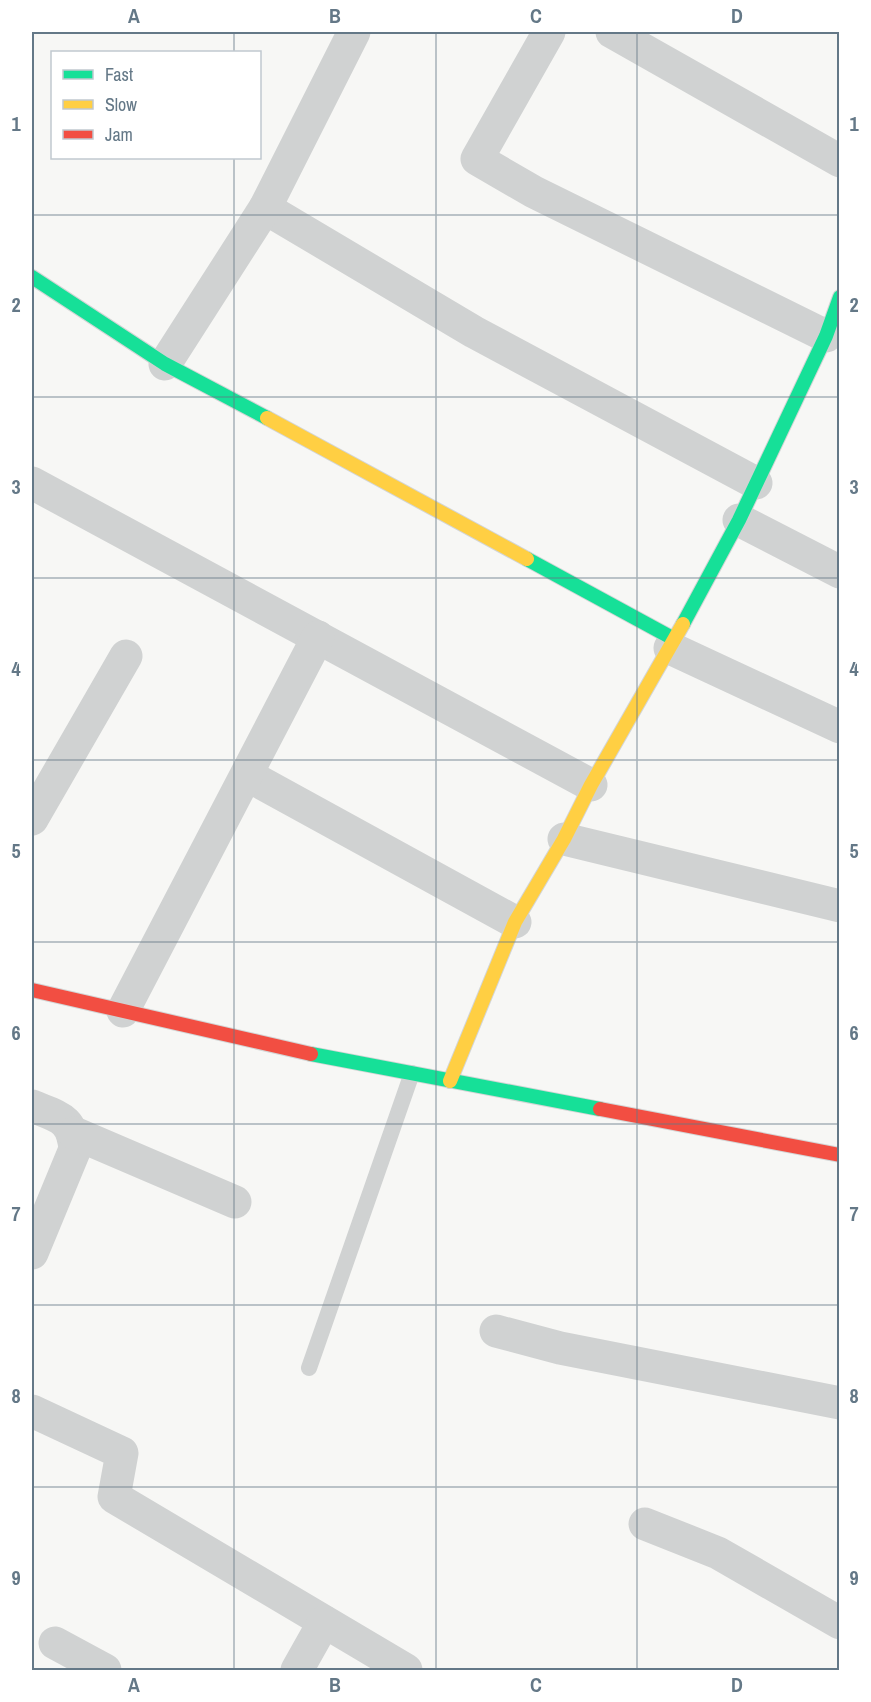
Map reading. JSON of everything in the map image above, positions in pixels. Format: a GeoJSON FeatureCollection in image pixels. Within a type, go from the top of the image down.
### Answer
{"type":"FeatureCollection","features":[{"type":"Feature","properties":{"kind":"street"},"geometry":{"type":"LineString","coordinates":[[165,364],[265,208],[354,32]]}},
{"type":"Feature","properties":{"kind":"street"},"geometry":{"type":"LineString","coordinates":[[549,32],[477,159],[534,192],[826,336]]}},
{"type":"Feature","properties":{"kind":"street"},"geometry":{"type":"LineString","coordinates":[[612,32],[840,161]]}},
{"type":"Feature","properties":{"kind":"street"},"geometry":{"type":"LineString","coordinates":[[265,208],[474,332],[756,483]]}},
{"type":"Feature","properties":{"kind":"street"},"geometry":{"type":"LineString","coordinates":[[32,277],[165,364],[326,448],[672,643],[840,728]]}},
{"type":"Feature","properties":{"kind":"street"},"geometry":{"type":"LineString","coordinates":[[450,1081],[515,922],[564,839],[591,785],[739,520],[826,336],[840,297]]}},
{"type":"Feature","properties":{"kind":"street"},"geometry":{"type":"LineString","coordinates":[[32,483],[591,785]]}},
{"type":"Feature","properties":{"kind":"street"},"geometry":{"type":"LineString","coordinates":[[739,520],[840,572]]}},
{"type":"Feature","properties":{"kind":"street"},"geometry":{"type":"LineString","coordinates":[[123,1011],[318,638]]}},
{"type":"Feature","properties":{"kind":"street"},"geometry":{"type":"LineString","coordinates":[[32,819],[126,656]]}},
{"type":"Feature","properties":{"kind":"street"},"geometry":{"type":"LineString","coordinates":[[247,775],[515,922]]}},
{"type":"Feature","properties":{"kind":"street"},"geometry":{"type":"LineString","coordinates":[[564,839],[840,906]]}},
{"type":"Feature","properties":{"kind":"street"},"geometry":{"type":"LineString","coordinates":[[32,991],[314,1055],[840,1155]]}},
{"type":"Feature","properties":{"kind":"street"},"geometry":{"type":"LineString","coordinates":[[32,1106],[65,1120],[74,1133],[75,1149],[32,1253]]}},
{"type":"Feature","properties":{"kind":"street"},"geometry":{"type":"LineString","coordinates":[[74,1133],[235,1202]]}},
{"type":"Feature","properties":{"kind":"street"},"geometry":{"type":"LineString","coordinates":[[496,1331],[560,1348],[840,1403]]}},
{"type":"Feature","properties":{"kind":"street"},"geometry":{"type":"LineString","coordinates":[[32,1411],[122,1453],[114,1497],[406,1671]]}},
{"type":"Feature","properties":{"kind":"street"},"geometry":{"type":"LineString","coordinates":[[645,1524],[718,1553],[840,1623]]}},
{"type":"Feature","properties":{"kind":"street"},"geometry":{"type":"LineString","coordinates":[[297,1671],[324,1622]]}},
{"type":"Feature","properties":{"kind":"street"},"geometry":{"type":"LineString","coordinates":[[55,1643],[105,1671]]}},
{"type":"Feature","properties":{"kind":"lane"},"geometry":{"type":"LineString","coordinates":[[309,1368],[412,1073]]}},
{"type":"Feature","properties":{"kind":"traffic: fast"},"geometry":{"type":"LineString","coordinates":[[32,277],[165,364],[267,418]]}},
{"type":"Feature","properties":{"kind":"traffic: fast"},"geometry":{"type":"LineString","coordinates":[[683,624],[739,520],[826,336],[840,297]]}},
{"type":"Feature","properties":{"kind":"traffic: fast"},"geometry":{"type":"LineString","coordinates":[[527,559],[674,639]]}},
{"type":"Feature","properties":{"kind":"traffic: fast"},"geometry":{"type":"LineString","coordinates":[[311,1054],[600,1109]]}},
{"type":"Feature","properties":{"kind":"traffic: slow"},"geometry":{"type":"LineString","coordinates":[[267,418],[527,559]]}},
{"type":"Feature","properties":{"kind":"traffic: slow"},"geometry":{"type":"LineString","coordinates":[[450,1081],[515,922],[564,839],[591,785],[683,624]]}},
{"type":"Feature","properties":{"kind":"traffic: jam"},"geometry":{"type":"LineString","coordinates":[[32,990],[311,1054]]}},
{"type":"Feature","properties":{"kind":"traffic: jam"},"geometry":{"type":"LineString","coordinates":[[600,1109],[840,1155]]}}]}
